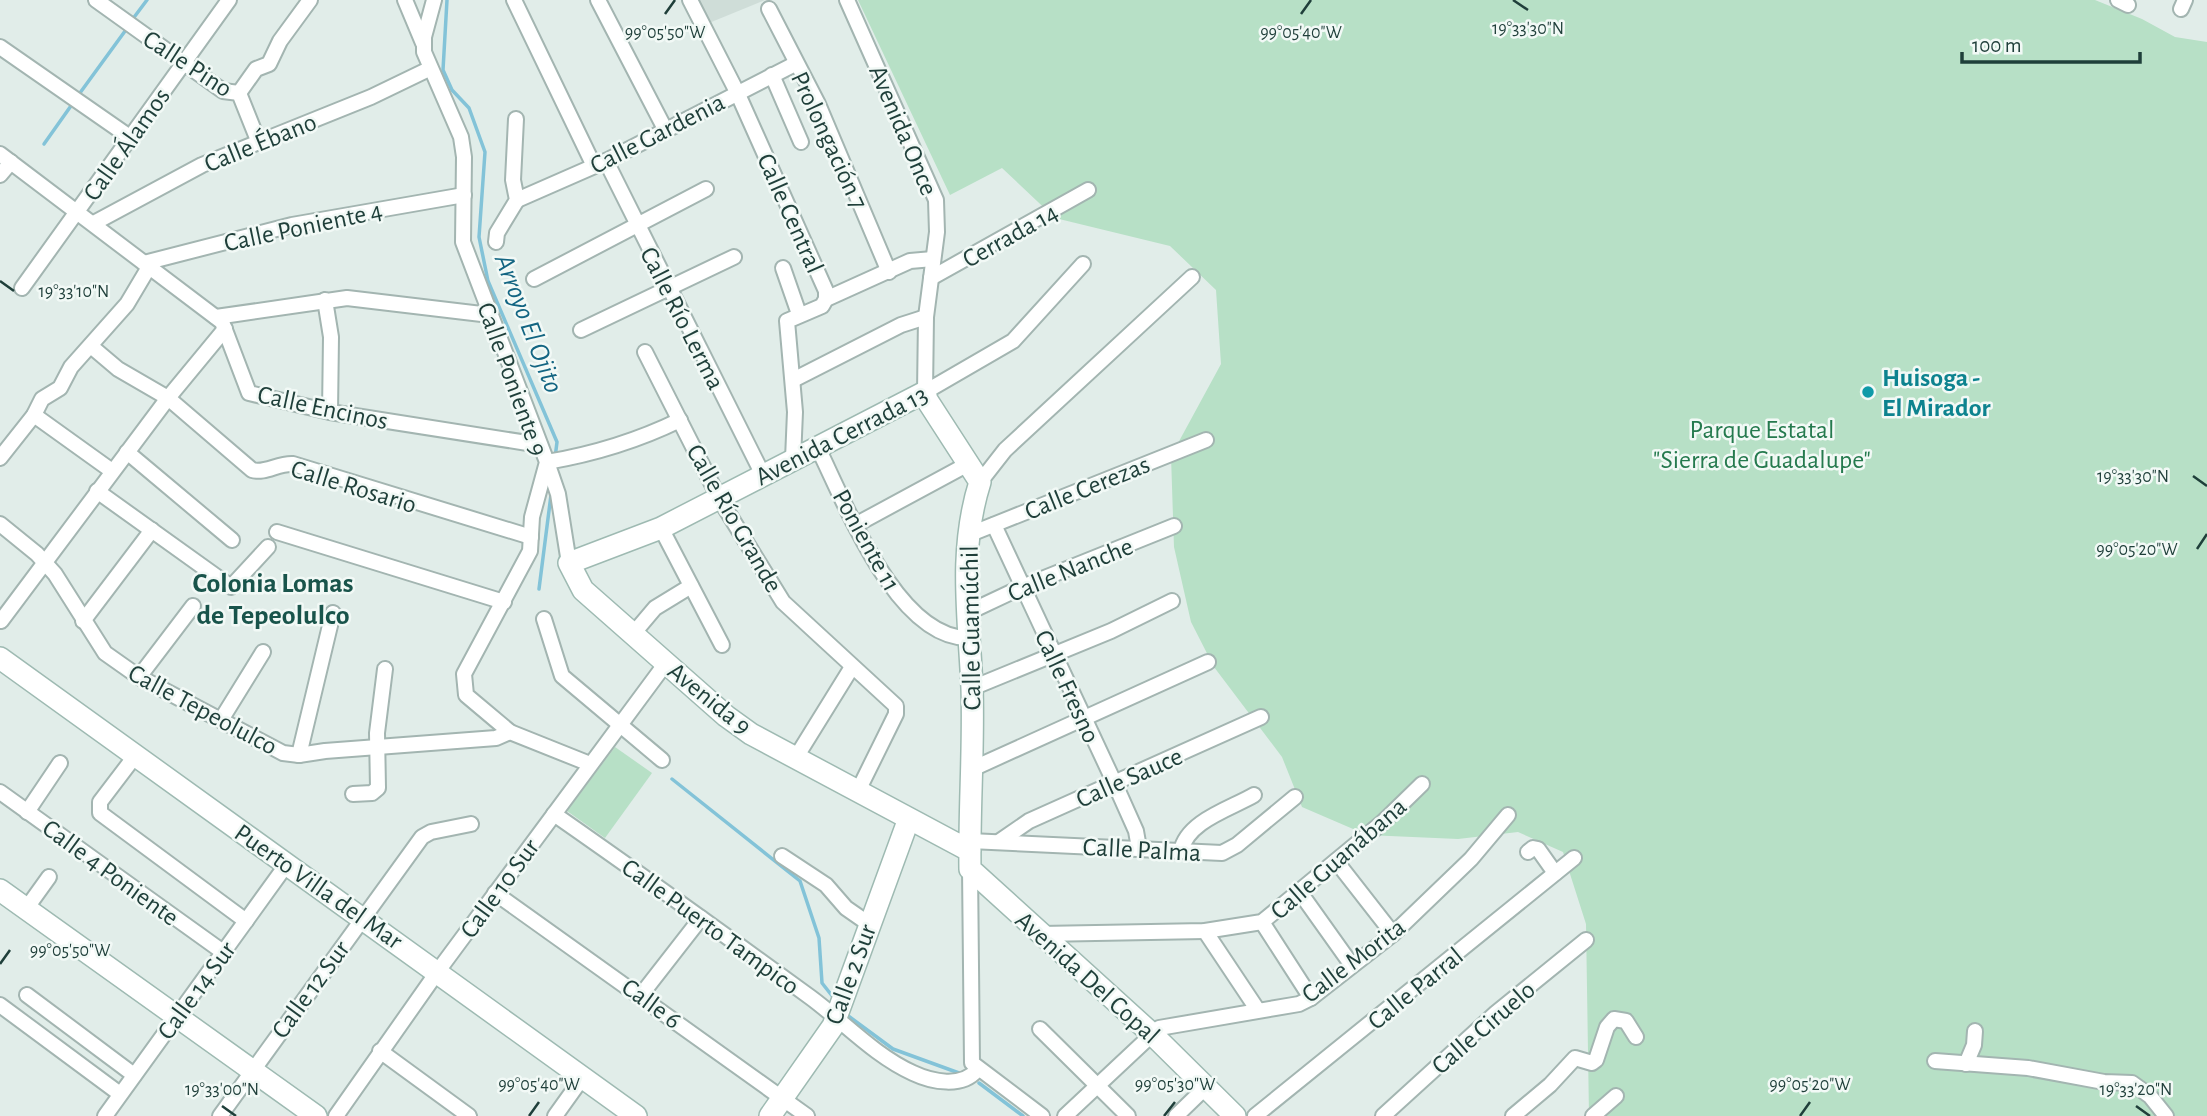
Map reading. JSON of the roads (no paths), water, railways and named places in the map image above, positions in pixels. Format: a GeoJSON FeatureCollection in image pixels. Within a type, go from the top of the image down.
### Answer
{"type":"FeatureCollection","features":[{"type":"Feature","properties":{"kind":"street","name":"Calle Álamos"},"geometry":{"type":"LineString","coordinates":[[22,288],[229,0]]}},
{"type":"Feature","properties":{"kind":"street"},"geometry":{"type":"LineString","coordinates":[[239,93],[256,69],[269,64],[280,41],[310,0]]}},
{"type":"Feature","properties":{"kind":"street"},"geometry":{"type":"LineString","coordinates":[[405,0],[423,44]]}},
{"type":"Feature","properties":{"kind":"street","name":"Calle Poniente 9"},"geometry":{"type":"LineString","coordinates":[[434,0],[423,44],[429,69],[461,137],[463,242],[547,462],[532,517],[530,551],[467,665],[463,685],[470,700],[510,732]]}},
{"type":"Feature","properties":{"kind":"street","name":"Calle Río Lerma"},"geometry":{"type":"LineString","coordinates":[[514,0],[636,227],[763,475]]}},
{"type":"Feature","properties":{"kind":"street"},"geometry":{"type":"LineString","coordinates":[[598,0],[665,129]]}},
{"type":"Feature","properties":{"kind":"street","name":"Calle Central"},"geometry":{"type":"LineString","coordinates":[[690,0],[737,92],[826,291],[822,306],[799,314],[787,321],[786,326],[793,380],[793,459]]}},
{"type":"Feature","properties":{"kind":"street","name":"Avenida Once"},"geometry":{"type":"LineString","coordinates":[[846,0],[932,189],[938,214],[926,317],[925,392]]}},
{"type":"Feature","properties":{"kind":"street","name":"Calle Pino"},"geometry":{"type":"LineString","coordinates":[[105,3],[183,63],[226,92],[239,93],[259,143]]}},
{"type":"Feature","properties":{"kind":"street","name":"Prolongación 7"},"geometry":{"type":"LineString","coordinates":[[769,9],[817,104],[889,272]]}},
{"type":"Feature","properties":{"kind":"street"},"geometry":{"type":"LineString","coordinates":[[0,47],[131,138]]}},
{"type":"Feature","properties":{"kind":"street","name":"Calle Gardenia"},"geometry":{"type":"LineString","coordinates":[[517,200],[600,164],[795,64]]}},
{"type":"Feature","properties":{"kind":"street","name":"Calle Ébano"},"geometry":{"type":"LineString","coordinates":[[94,223],[183,174],[371,97],[429,69]]}},
{"type":"Feature","properties":{"kind":"street"},"geometry":{"type":"LineString","coordinates":[[772,75],[801,142]]}},
{"type":"Feature","properties":{"kind":"street"},"geometry":{"type":"LineString","coordinates":[[496,242],[503,223],[517,200],[513,180],[516,119]]}},
{"type":"Feature","properties":{"kind":"street"},"geometry":{"type":"LineString","coordinates":[[0,175],[6,158]]}},
{"type":"Feature","properties":{"kind":"street","name":"Calle Encinos"},"geometry":{"type":"LineString","coordinates":[[6,158],[216,317],[225,329],[249,393],[330,412],[540,444]]}},
{"type":"Feature","properties":{"kind":"street"},"geometry":{"type":"LineString","coordinates":[[534,279],[706,189]]}},
{"type":"Feature","properties":{"kind":"street","name":"Cerrada 14"},"geometry":{"type":"LineString","coordinates":[[931,278],[1088,190]]}},
{"type":"Feature","properties":{"kind":"street","name":"Calle Poniente 4"},"geometry":{"type":"LineString","coordinates":[[147,265],[292,225],[464,195]]}},
{"type":"Feature","properties":{"kind":"street"},"geometry":{"type":"LineString","coordinates":[[582,330],[734,257]]}},
{"type":"Feature","properties":{"kind":"street"},"geometry":{"type":"LineString","coordinates":[[826,299],[910,261],[933,259]]}},
{"type":"Feature","properties":{"kind":"street","name":"Avenida Cerrada 13"},"geometry":{"type":"LineString","coordinates":[[569,563],[661,528],[925,392],[1013,341],[1083,264]]}},
{"type":"Feature","properties":{"kind":"street"},"geometry":{"type":"LineString","coordinates":[[0,458],[34,415],[42,399],[61,388],[71,368],[127,304],[147,265]]}},
{"type":"Feature","properties":{"kind":"street"},"geometry":{"type":"LineString","coordinates":[[783,268],[799,314]]}},
{"type":"Feature","properties":{"kind":"street","name":"Calle Guamúchil"},"geometry":{"type":"LineString","coordinates":[[978,1070],[971,1057],[972,688],[967,613],[968,536],[974,473],[1005,450],[1192,277]]}},
{"type":"Feature","properties":{"kind":"street"},"geometry":{"type":"LineString","coordinates":[[216,317],[324,300],[366,299],[489,315]]}},
{"type":"Feature","properties":{"kind":"street"},"geometry":{"type":"LineString","coordinates":[[324,300],[331,337],[330,412]]}},
{"type":"Feature","properties":{"kind":"street"},"geometry":{"type":"LineString","coordinates":[[793,380],[901,325],[926,317]]}},
{"type":"Feature","properties":{"kind":"street"},"geometry":{"type":"LineString","coordinates":[[1,621],[168,398],[225,329]]}},
{"type":"Feature","properties":{"kind":"street","name":"Calle Rosario"},"geometry":{"type":"LineString","coordinates":[[92,347],[118,369],[168,398],[252,470],[258,472],[281,463],[293,464],[531,537]]}},
{"type":"Feature","properties":{"kind":"street"},"geometry":{"type":"LineString","coordinates":[[645,352],[680,420]]}},
{"type":"Feature","properties":{"kind":"street"},"geometry":{"type":"LineString","coordinates":[[857,524],[974,473],[927,400],[925,392]]}},
{"type":"Feature","properties":{"kind":"street"},"geometry":{"type":"LineString","coordinates":[[34,415],[112,471]]}},
{"type":"Feature","properties":{"kind":"street","name":"Calle Río Grande"},"geometry":{"type":"LineString","coordinates":[[547,462],[616,446],[680,420],[719,498],[783,602],[896,708],[857,793]]}},
{"type":"Feature","properties":{"kind":"street","name":"Calle Cerezas"},"geometry":{"type":"LineString","coordinates":[[968,536],[1206,440]]}},
{"type":"Feature","properties":{"kind":"street","name":"Poniente 11"},"geometry":{"type":"LineString","coordinates":[[817,446],[891,588],[907,608],[943,634],[968,638]]}},
{"type":"Feature","properties":{"kind":"street"},"geometry":{"type":"LineString","coordinates":[[127,452],[233,540]]}},
{"type":"Feature","properties":{"kind":"street","name":"Avenida 9"},"geometry":{"type":"LineString","coordinates":[[547,462],[558,494],[569,563],[583,590],[726,716],[794,759],[970,854]]}},
{"type":"Feature","properties":{"kind":"street"},"geometry":{"type":"LineString","coordinates":[[97,491],[231,587],[268,547]]}},
{"type":"Feature","properties":{"kind":"street","name":"Calle Tepeolulco"},"geometry":{"type":"LineString","coordinates":[[0,524],[44,562],[105,653],[139,677],[284,753],[299,755],[496,738],[510,732]]}},
{"type":"Feature","properties":{"kind":"street","name":"Calle Fresno"},"geometry":{"type":"LineString","coordinates":[[994,525],[1051,653],[1115,784],[1136,831],[1139,848]]}},
{"type":"Feature","properties":{"kind":"street","name":"Calle Nanche"},"geometry":{"type":"LineString","coordinates":[[967,613],[1022,587],[1174,526]]}},
{"type":"Feature","properties":{"kind":"street"},"geometry":{"type":"LineString","coordinates":[[661,528],[722,645]]}},
{"type":"Feature","properties":{"kind":"street"},"geometry":{"type":"LineString","coordinates":[[83,621],[152,530]]}},
{"type":"Feature","properties":{"kind":"street"},"geometry":{"type":"LineString","coordinates":[[277,532],[504,602]]}},
{"type":"Feature","properties":{"kind":"street"},"geometry":{"type":"LineString","coordinates":[[633,634],[655,608],[691,586]]}},
{"type":"Feature","properties":{"kind":"street"},"geometry":{"type":"LineString","coordinates":[[972,688],[1051,653],[1111,631],[1172,601]]}},
{"type":"Feature","properties":{"kind":"street"},"geometry":{"type":"LineString","coordinates":[[139,677],[193,606]]}},
{"type":"Feature","properties":{"kind":"street"},"geometry":{"type":"LineString","coordinates":[[299,755],[333,612]]}},
{"type":"Feature","properties":{"kind":"street"},"geometry":{"type":"LineString","coordinates":[[544,620],[562,676],[662,760]]}},
{"type":"Feature","properties":{"kind":"street"},"geometry":{"type":"LineString","coordinates":[[221,720],[263,652]]}},
{"type":"Feature","properties":{"kind":"street","name":"Puerto Villa del Mar"},"geometry":{"type":"LineString","coordinates":[[0,658],[636,1116]]}},
{"type":"Feature","properties":{"kind":"street"},"geometry":{"type":"LineString","coordinates":[[972,769],[1208,662]]}},
{"type":"Feature","properties":{"kind":"street","name":"Calle 10 Sur"},"geometry":{"type":"LineString","coordinates":[[336,1116],[438,971],[666,663]]}},
{"type":"Feature","properties":{"kind":"street"},"geometry":{"type":"LineString","coordinates":[[794,759],[852,667]]}},
{"type":"Feature","properties":{"kind":"street"},"geometry":{"type":"LineString","coordinates":[[353,794],[372,793],[378,788],[376,748],[385,669]]}},
{"type":"Feature","properties":{"kind":"street","name":"Calle Sauce"},"geometry":{"type":"LineString","coordinates":[[1000,841],[1029,821],[1261,717]]}},
{"type":"Feature","properties":{"kind":"street"},"geometry":{"type":"LineString","coordinates":[[510,732],[590,764]]}},
{"type":"Feature","properties":{"kind":"street","name":"Calle 4 Poniente"},"geometry":{"type":"LineString","coordinates":[[135,756],[100,802],[100,813],[246,921]]}},
{"type":"Feature","properties":{"kind":"street"},"geometry":{"type":"LineString","coordinates":[[27,812],[60,762]]}},
{"type":"Feature","properties":{"kind":"street","name":"Calle Guanábana"},"geometry":{"type":"LineString","coordinates":[[1041,934],[1205,931],[1262,922],[1336,862],[1422,784]]}},
{"type":"Feature","properties":{"kind":"street","name":"Calle 4 Poniente"},"geometry":{"type":"LineString","coordinates":[[0,792],[223,952]]}},
{"type":"Feature","properties":{"kind":"street"},"geometry":{"type":"LineString","coordinates":[[1181,851],[1183,840],[1191,829],[1254,795]]}},
{"type":"Feature","properties":{"kind":"street","name":"Calle Palma"},"geometry":{"type":"LineString","coordinates":[[970,854],[1000,841],[1181,851],[1228,850],[1295,797]]}},
{"type":"Feature","properties":{"kind":"street","name":"Calle Puerto Tampico"},"geometry":{"type":"LineString","coordinates":[[554,814],[701,918],[898,1065],[928,1079],[963,1080],[978,1070]]}},
{"type":"Feature","properties":{"kind":"street","name":"Calle Morita"},"geometry":{"type":"LineString","coordinates":[[1065,1116],[1153,1034],[1167,1025],[1299,1003],[1311,998],[1351,964],[1393,934],[1471,859],[1508,815]]}},
{"type":"Feature","properties":{"kind":"street","name":"Calle 2 Sur"},"geometry":{"type":"LineString","coordinates":[[776,1107],[836,1018],[908,821]]}},
{"type":"Feature","properties":{"kind":"street","name":"Calle 12 Sur"},"geometry":{"type":"LineString","coordinates":[[220,1116],[422,837],[471,824]]}},
{"type":"Feature","properties":{"kind":"street"},"geometry":{"type":"LineString","coordinates":[[1528,852],[1533,848],[1538,849],[1555,873]]}},
{"type":"Feature","properties":{"kind":"street","name":"Avenida Del Copal"},"geometry":{"type":"LineString","coordinates":[[970,854],[1041,934],[1153,1034],[1235,1116]]}},
{"type":"Feature","properties":{"kind":"street"},"geometry":{"type":"LineString","coordinates":[[782,856],[826,885],[846,908],[869,923]]}},
{"type":"Feature","properties":{"kind":"street","name":"Calle Parral"},"geometry":{"type":"LineString","coordinates":[[1255,1116],[1574,858]]}},
{"type":"Feature","properties":{"kind":"street"},"geometry":{"type":"LineString","coordinates":[[1336,862],[1393,934]]}},
{"type":"Feature","properties":{"kind":"street","name":"Calle 14 Sur"},"geometry":{"type":"LineString","coordinates":[[105,1116],[287,864]]}},
{"type":"Feature","properties":{"kind":"street"},"geometry":{"type":"LineString","coordinates":[[26,909],[49,877]]}},
{"type":"Feature","properties":{"kind":"street"},"geometry":{"type":"LineString","coordinates":[[0,890],[316,1116]]}},
{"type":"Feature","properties":{"kind":"street"},"geometry":{"type":"LineString","coordinates":[[1299,891],[1351,964]]}},
{"type":"Feature","properties":{"kind":"street","name":"Calle 6"},"geometry":{"type":"LineString","coordinates":[[495,893],[641,995],[776,1107],[807,1116]]}},
{"type":"Feature","properties":{"kind":"street"},"geometry":{"type":"LineString","coordinates":[[641,995],[701,918]]}},
{"type":"Feature","properties":{"kind":"street"},"geometry":{"type":"LineString","coordinates":[[1262,922],[1311,998]]}},
{"type":"Feature","properties":{"kind":"street"},"geometry":{"type":"LineString","coordinates":[[1205,931],[1257,1009]]}},
{"type":"Feature","properties":{"kind":"street","name":"Calle Ciruelo"},"geometry":{"type":"LineString","coordinates":[[1383,1116],[1496,1013],[1586,940]]}},
{"type":"Feature","properties":{"kind":"street"},"geometry":{"type":"LineString","coordinates":[[27,995],[134,1075]]}},
{"type":"Feature","properties":{"kind":"street"},"geometry":{"type":"LineString","coordinates":[[0,1005],[120,1094]]}},
{"type":"Feature","properties":{"kind":"street"},"geometry":{"type":"LineString","coordinates":[[1513,1116],[1550,1085],[1575,1058],[1589,1063],[1596,1060],[1607,1027],[1614,1019],[1626,1021],[1636,1037]]}},
{"type":"Feature","properties":{"kind":"street"},"geometry":{"type":"LineString","coordinates":[[1040,1029],[1128,1116]]}},
{"type":"Feature","properties":{"kind":"street"},"geometry":{"type":"LineString","coordinates":[[1966,1064],[1974,1045],[1975,1031]]}},
{"type":"Feature","properties":{"kind":"street"},"geometry":{"type":"LineString","coordinates":[[380,1051],[470,1116]]}},
{"type":"Feature","properties":{"kind":"street"},"geometry":{"type":"LineString","coordinates":[[1935,1062],[2028,1068],[2104,1082],[2132,1083],[2150,1096],[2166,1116]]}},
{"type":"Feature","properties":{"kind":"street"},"geometry":{"type":"LineString","coordinates":[[978,1070],[1042,1116]]}},
{"type":"Feature","properties":{"kind":"street"},"geometry":{"type":"LineString","coordinates":[[555,1116],[583,1077]]}},
{"type":"Feature","properties":{"kind":"street"},"geometry":{"type":"LineString","coordinates":[[1176,1116],[1206,1087]]}},
{"type":"Feature","properties":{"kind":"street"},"geometry":{"type":"LineString","coordinates":[[1592,1116],[1616,1096]]}},
{"type":"Feature","properties":{"kind":"waterway","name":"Arroyo El Ojito"},"geometry":{"type":"LineString","coordinates":[[132,20],[147,0]]}},
{"type":"Feature","properties":{"kind":"waterway","name":"Arroyo El Ojito"},"geometry":{"type":"LineString","coordinates":[[447,0],[443,70],[452,90],[469,108],[485,152],[479,237],[488,281],[557,442],[555,458]]}},
{"type":"Feature","properties":{"kind":"waterway","name":"Arroyo El Ojito"},"geometry":{"type":"LineString","coordinates":[[77,97],[128,27]]}},
{"type":"Feature","properties":{"kind":"waterway","name":"Arroyo El Ojito"},"geometry":{"type":"LineString","coordinates":[[44,144],[73,103]]}},
{"type":"Feature","properties":{"kind":"waterway","name":"Arroyo El Ojito"},"geometry":{"type":"LineString","coordinates":[[539,589],[551,495]]}},
{"type":"Feature","properties":{"kind":"waterway"},"geometry":{"type":"LineString","coordinates":[[672,779],[800,881],[819,938],[822,983],[833,997]]}},
{"type":"Feature","properties":{"kind":"waterway"},"geometry":{"type":"LineString","coordinates":[[847,1015],[893,1049],[959,1073]]}},
{"type":"Feature","properties":{"kind":"waterway"},"geometry":{"type":"LineString","coordinates":[[979,1083],[1023,1116]]}},
{"type":"Feature","properties":{"kind":"place","name":"Huisoga - El Mirador"},"geometry":{"type":"Point","coordinates":[1868,392]}},
{"type":"Feature","properties":{"kind":"district","name":"Colonia Lomas de Tepeolulco"},"geometry":{"type":"Point","coordinates":[273,598]}},
{"type":"Feature","properties":{"kind":"park label","name":"Parque Estatal \"Sierra de Guadalupe\""},"geometry":{"type":"Point","coordinates":[1762,444]}}]}
